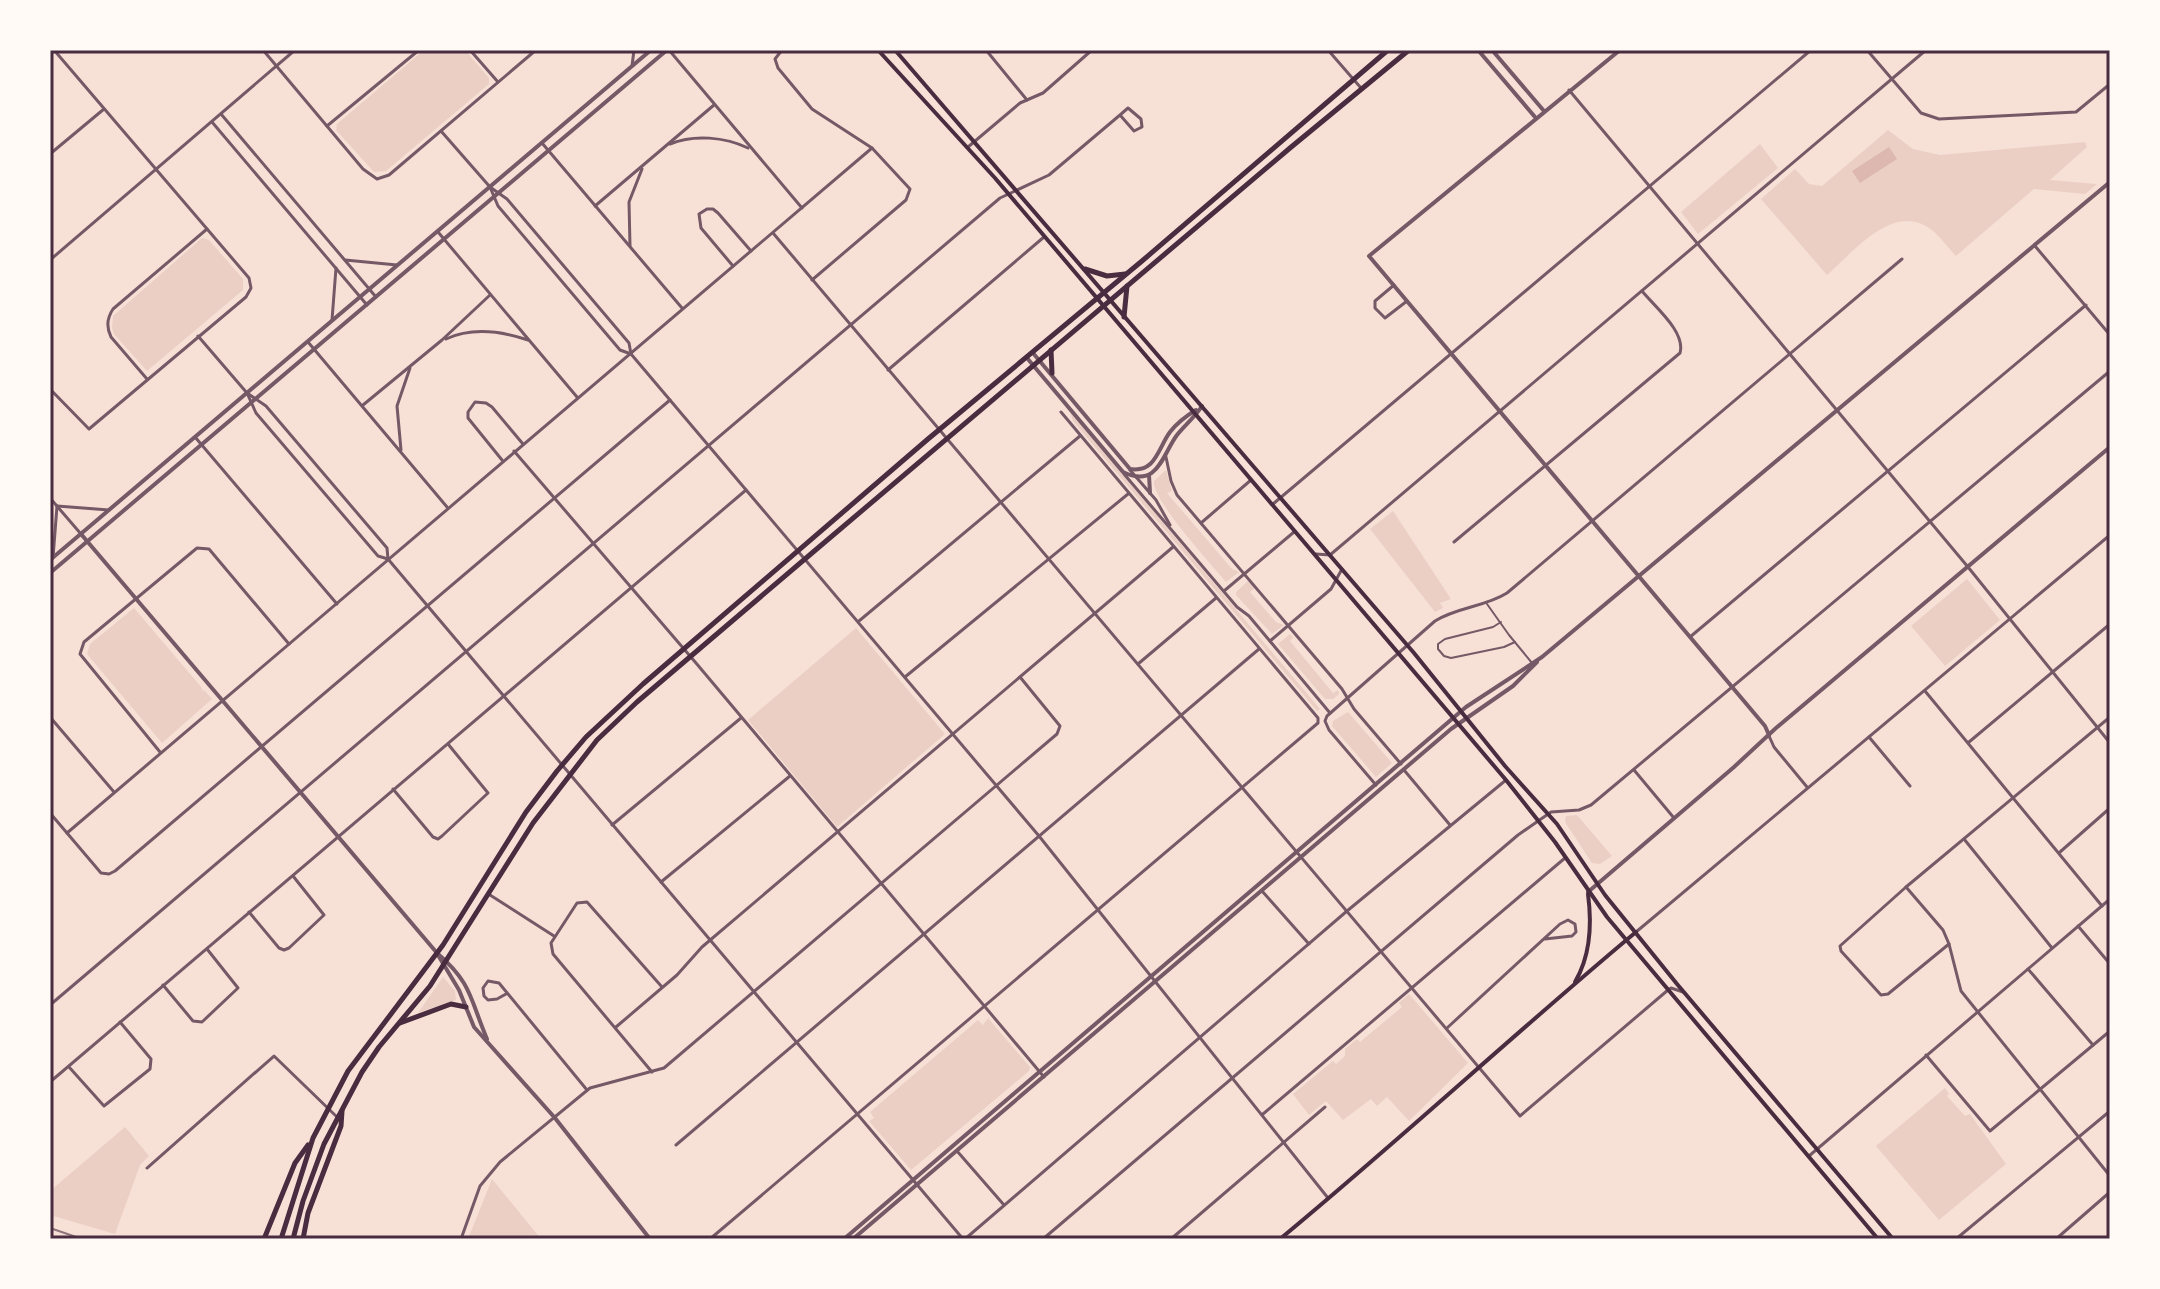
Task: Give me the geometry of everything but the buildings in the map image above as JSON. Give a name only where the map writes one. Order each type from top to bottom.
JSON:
[{"type":"main road","points":[[878,50],[1008,193],[1454,718],[1538,820],[1626,940],[1878,1239]]},
{"type":"main road","points":[[895,50],[1468,717],[1574,846],[1597,884],[1684,992],[1893,1239]]},
{"type":"main road","points":[[281,1239],[313,1138],[327,1109],[362,1050],[437,953],[520,821],[562,765],[610,714],[683,650],[1388,50]]},
{"type":"main road","points":[[293,1239],[312,1175],[342,1107],[371,1058],[445,964],[533,823],[569,774],[620,718],[1110,300],[1409,50]]},
{"type":"main road","points":[[1085,269],[1107,276],[1126,274]]},
{"type":"main road","points":[[1124,317],[1127,286]]},
{"type":"main road","points":[[1051,350],[1052,373]]},
{"type":"main road","points":[[1574,984],[1587,956],[1588,892]]},
{"type":"main road","points":[[1280,1239],[1406,1135],[1478,1067],[1636,932]]},
{"type":"main road","points":[[399,1024],[451,1004],[466,1007]]},
{"type":"main road","points":[[303,1239],[317,1185],[341,1126],[342,1107]]},
{"type":"main road","points":[[264,1239],[295,1163],[313,1138]]},
{"type":"street","points":[[50,389],[89,429],[246,297],[251,288],[249,278],[54,50]]},
{"type":"street","points":[[263,50],[363,169],[377,179],[389,175],[536,50]]},
{"type":"street","points":[[51,258],[295,50]]},
{"type":"street","points":[[327,126],[419,50]]},
{"type":"street","points":[[470,50],[498,82]]},
{"type":"street","points":[[632,66],[634,50]]},
{"type":"street","points":[[51,559],[651,50]]},
{"type":"street","points":[[50,573],[668,50],[802,208]]},
{"type":"street","points":[[782,50],[775,59],[778,68],[812,109],[872,148],[911,193],[812,280]]},
{"type":"street","points":[[968,147],[1027,100],[1043,93],[1092,50]]},
{"type":"street","points":[[1328,50],[1361,88]]},
{"type":"street","points":[[1478,50],[1535,117]]},
{"type":"street","points":[[1492,50],[1544,111]]},
{"type":"street","points":[[1620,50],[1369,256],[1765,726],[1774,747],[1807,787]]},
{"type":"street","points":[[1272,505],[1811,50]]},
{"type":"street","points":[[1867,50],[1921,113],[1939,119],[2076,112],[2110,84]]},
{"type":"street","points":[[1313,553],[1330,555],[1926,50]]},
{"type":"street","points":[[988,51],[1027,100]]},
{"type":"street","points":[[1569,90],[1968,567],[2110,743]]},
{"type":"street","points":[[595,206],[714,105]]},
{"type":"street","points":[[50,154],[104,109]]},
{"type":"street","points":[[50,1005],[1008,193],[1051,173],[1120,115],[1131,109],[1141,119],[1143,126],[1134,131],[1120,115]]},
{"type":"street","points":[[221,114],[376,297]]},
{"type":"street","points":[[212,122],[367,305]]},
{"type":"street","points":[[441,131],[490,187],[496,195],[498,206],[620,350],[631,354],[1039,836],[1329,1199]]},
{"type":"street","points":[[667,146],[678,141],[702,138],[725,140],[752,149]]},
{"type":"street","points":[[542,143],[683,309]]},
{"type":"street","points":[[67,833],[872,148]]},
{"type":"street","points":[[630,247],[629,202],[634,184],[645,166]]},
{"type":"street","points":[[844,1239],[1152,976],[1459,724],[1519,681],[1542,657],[2110,182]]},
{"type":"street","points":[[496,195],[507,199],[629,343],[631,354]]},
{"type":"street","points":[[733,266],[699,224],[699,214],[703,210],[713,209],[718,213],[751,251]]},
{"type":"street","points":[[148,379],[111,337],[109,315],[207,229]]},
{"type":"street","points":[[438,232],[578,398]]},
{"type":"street","points":[[773,233],[1520,1116],[1668,990],[1684,992]]},
{"type":"street","points":[[888,370],[1044,237]]},
{"type":"street","points":[[2035,245],[2110,335]]},
{"type":"street","points":[[1376,785],[1329,730],[1325,720],[1330,713],[1441,618],[1487,604],[1502,596],[1902,259]]},
{"type":"street","points":[[345,260],[398,265]]},
{"type":"street","points":[[332,321],[336,268]]},
{"type":"street","points":[[1394,285],[1375,301],[1375,308],[1385,318],[1407,301]]},
{"type":"street","points":[[1454,542],[1680,353],[1680,336],[1642,291]]},
{"type":"street","points":[[362,406],[442,340],[490,295]]},
{"type":"street","points":[[1690,637],[2086,305]]},
{"type":"street","points":[[442,340],[458,333],[482,331],[529,340]]},
{"type":"street","points":[[198,336],[247,393],[256,413],[378,556],[388,559],[964,1239],[1347,911],[1506,780]]},
{"type":"street","points":[[308,342],[448,508]]},
{"type":"street","points":[[1033,353],[1150,493],[1174,532]]},
{"type":"street","points":[[1027,358],[1128,481],[1330,713]]},
{"type":"street","points":[[401,452],[397,406],[412,365]]},
{"type":"street","points":[[1043,1239],[1518,835],[1548,814],[1559,810],[1579,810],[1591,805],[2110,371]]},
{"type":"street","points":[[1059,395],[1067,390]]},
{"type":"street","points":[[50,813],[101,873],[109,874],[670,400]]},
{"type":"street","points":[[253,401],[266,406],[387,548],[388,559]]},
{"type":"street","points":[[502,460],[468,418],[468,412],[475,402],[492,407],[523,444]]},
{"type":"street","points":[[1123,472],[1136,477],[1149,475],[1166,457],[1176,436],[1202,406]]},
{"type":"street","points":[[710,1239],[1318,722],[1061,412]]},
{"type":"street","points":[[1130,469],[1143,469],[1155,459],[1170,433],[1194,414]]},
{"type":"street","points":[[858,621],[1080,436]]},
{"type":"street","points":[[195,437],[337,604]]},
{"type":"street","points":[[1588,892],[2110,447]]},
{"type":"street","points":[[514,451],[1044,1077]]},
{"type":"street","points":[[1166,457],[1172,486],[1450,825]]},
{"type":"street","points":[[1149,475],[1150,493]]},
{"type":"street","points":[[1201,523],[1251,480]]},
{"type":"street","points":[[50,1082],[746,490]]},
{"type":"street","points":[[905,677],[1128,493]]},
{"type":"street","points":[[50,498],[437,953],[458,987],[474,1027],[555,1118],[650,1239]]},
{"type":"street","points":[[57,506],[109,510]]},
{"type":"street","points":[[51,559],[57,506]]},
{"type":"street","points":[[1224,591],[1294,531]]},
{"type":"street","points":[[1636,932],[2110,535]]},
{"type":"street","points":[[616,1027],[710,941],[1173,546]]},
{"type":"street","points":[[160,752],[80,654],[84,642],[135,598],[197,548],[203,547],[209,549],[289,644]]},
{"type":"street","points":[[1270,641],[1337,582],[1342,569]]},
{"type":"street","points":[[1138,664],[1216,598]]},
{"type":"street","points":[[1969,743],[2110,624]]},
{"type":"street","points":[[676,1145],[1259,649]]},
{"type":"street","points":[[853,1239],[1262,891],[1462,710],[1534,664]]},
{"type":"street","points":[[461,1239],[477,1193],[489,1173],[587,1090],[664,1068],[1059,730],[1060,726],[1020,677]]},
{"type":"street","points":[[1925,691],[2102,906]]},
{"type":"street","points":[[50,717],[114,792]]},
{"type":"street","points":[[1949,944],[1888,994],[1881,995],[1840,946],[2110,717]]},
{"type":"street","points":[[612,825],[741,718]]},
{"type":"street","points":[[1869,737],[1910,786]]},
{"type":"street","points":[[393,789],[433,837],[438,839],[442,836],[488,793],[448,744]]},
{"type":"street","points":[[1634,770],[1674,818]]},
{"type":"street","points":[[661,882],[790,776]]},
{"type":"street","points":[[2060,852],[2110,808]]},
{"type":"street","points":[[1964,839],[2052,948]]},
{"type":"street","points":[[1262,1115],[1565,858]]},
{"type":"street","points":[[249,912],[279,948],[289,948],[324,915],[293,875]]},
{"type":"street","points":[[1906,887],[1943,930],[1961,991],[2110,1176]]},
{"type":"street","points":[[1262,891],[1309,944]]},
{"type":"street","points":[[489,894],[554,936]]},
{"type":"street","points":[[1809,1156],[2110,899]]},
{"type":"street","points":[[652,1072],[553,954],[550,946],[554,936],[577,903],[587,902],[662,987]]},
{"type":"street","points":[[1447,1028],[1565,920],[1576,926],[1572,936],[1545,939]]},
{"type":"street","points":[[2078,926],[2110,964]]},
{"type":"street","points":[[163,985],[193,1021],[202,1022],[238,988],[207,948]]},
{"type":"street","points":[[445,964],[467,987],[487,1039]]},
{"type":"street","points":[[2027,969],[2093,1045]]},
{"type":"street","points":[[506,994],[491,1000],[484,996],[483,988],[488,981],[495,981],[506,994],[587,1090]]},
{"type":"street","points":[[68,1066],[101,1104],[109,1105],[152,1064],[120,1022]]},
{"type":"street","points":[[1926,1055],[1990,1131],[2110,1031]]},
{"type":"street","points":[[147,1168],[274,1056],[337,1117]]},
{"type":"street","points":[[1171,1239],[1325,1107]]},
{"type":"street","points":[[1956,1239],[2110,1111]]},
{"type":"street","points":[[957,1151],[1004,1205]]},
{"type":"street","points":[[2056,1239],[2110,1192]]},
{"type":"lane","points":[[1487,604],[1534,664]]},
{"type":"lane","points":[[1501,622],[1493,627],[1445,639],[1438,644],[1438,649],[1451,658],[1515,642]]},
{"type":"shaded area","points":[[424,50],[465,50],[489,78],[489,84],[386,171],[374,172],[336,130],[337,124]]},
{"type":"shaded area","points":[[1888,130],[1913,149],[1940,155],[2085,142],[2087,147],[2050,180],[2097,184],[2085,194],[2034,189],[1956,256],[1924,225],[1911,221],[1897,222],[1871,235],[1827,275],[1761,199],[1795,169],[1809,184],[1822,186]]},
{"type":"shaded area","points":[[1760,144],[1778,168],[1698,234],[1681,212]]},
{"type":"shaded area","points":[[1889,147],[1897,159],[1860,183],[1852,171]]},
{"type":"shaded area","points":[[202,238],[209,240],[243,279],[243,290],[147,371],[114,334],[113,316]]},
{"type":"shaded area","points":[[1070,412],[1320,709],[1317,711],[1073,421]]},
{"type":"shaded area","points":[[1166,470],[1172,491],[1167,493],[1232,569],[1239,572],[1226,582],[1162,502],[1154,481]]},
{"type":"shaded area","points":[[1393,511],[1451,599],[1440,603],[1443,608],[1435,612],[1370,529]]},
{"type":"shaded area","points":[[1967,579],[2000,620],[1945,666],[1911,626]]},
{"type":"shaded area","points":[[1248,581],[1255,588],[1250,592],[1276,622],[1284,625],[1272,634],[1236,595]]},
{"type":"shaded area","points":[[134,608],[212,699],[162,743],[87,654],[90,644]]},
{"type":"shaded area","points":[[856,628],[945,734],[837,827],[748,720]]},
{"type":"shaded area","points":[[1290,634],[1293,637],[1290,641],[1333,693],[1338,690],[1339,694],[1333,699],[1325,699],[1278,644]]},
{"type":"shaded area","points":[[1348,712],[1392,763],[1376,777],[1332,726],[1333,721]]},
{"type":"shaded area","points":[[1577,815],[1612,856],[1600,864],[1592,863],[1565,822],[1566,816]]},
{"type":"shaded area","points":[[443,977],[455,991],[456,1000],[418,1013]]},
{"type":"shaded area","points":[[1409,994],[1468,1063],[1409,1121],[1387,1097],[1377,1106],[1371,1099],[1343,1120],[1326,1101],[1309,1115],[1293,1094],[1333,1061],[1336,1064],[1345,1056],[1345,1049],[1357,1039],[1360,1042],[1402,1007],[1399,1003]]},
{"type":"shaded area","points":[[988,1018],[1030,1067],[1029,1071],[911,1170],[869,1121],[874,1118],[870,1112],[978,1020],[983,1025]]},
{"type":"shaded area","points":[[1945,1088],[1949,1094],[1947,1096],[1965,1116],[1970,1114],[2006,1164],[1939,1220],[1876,1146]]},
{"type":"shaded area","points":[[125,1127],[149,1156],[140,1165],[115,1234],[50,1215],[50,1191]]},
{"type":"shaded area","points":[[492,1179],[541,1239],[468,1239]]},
{"type":"railway","points":[[50,1228],[82,1239]]}]
